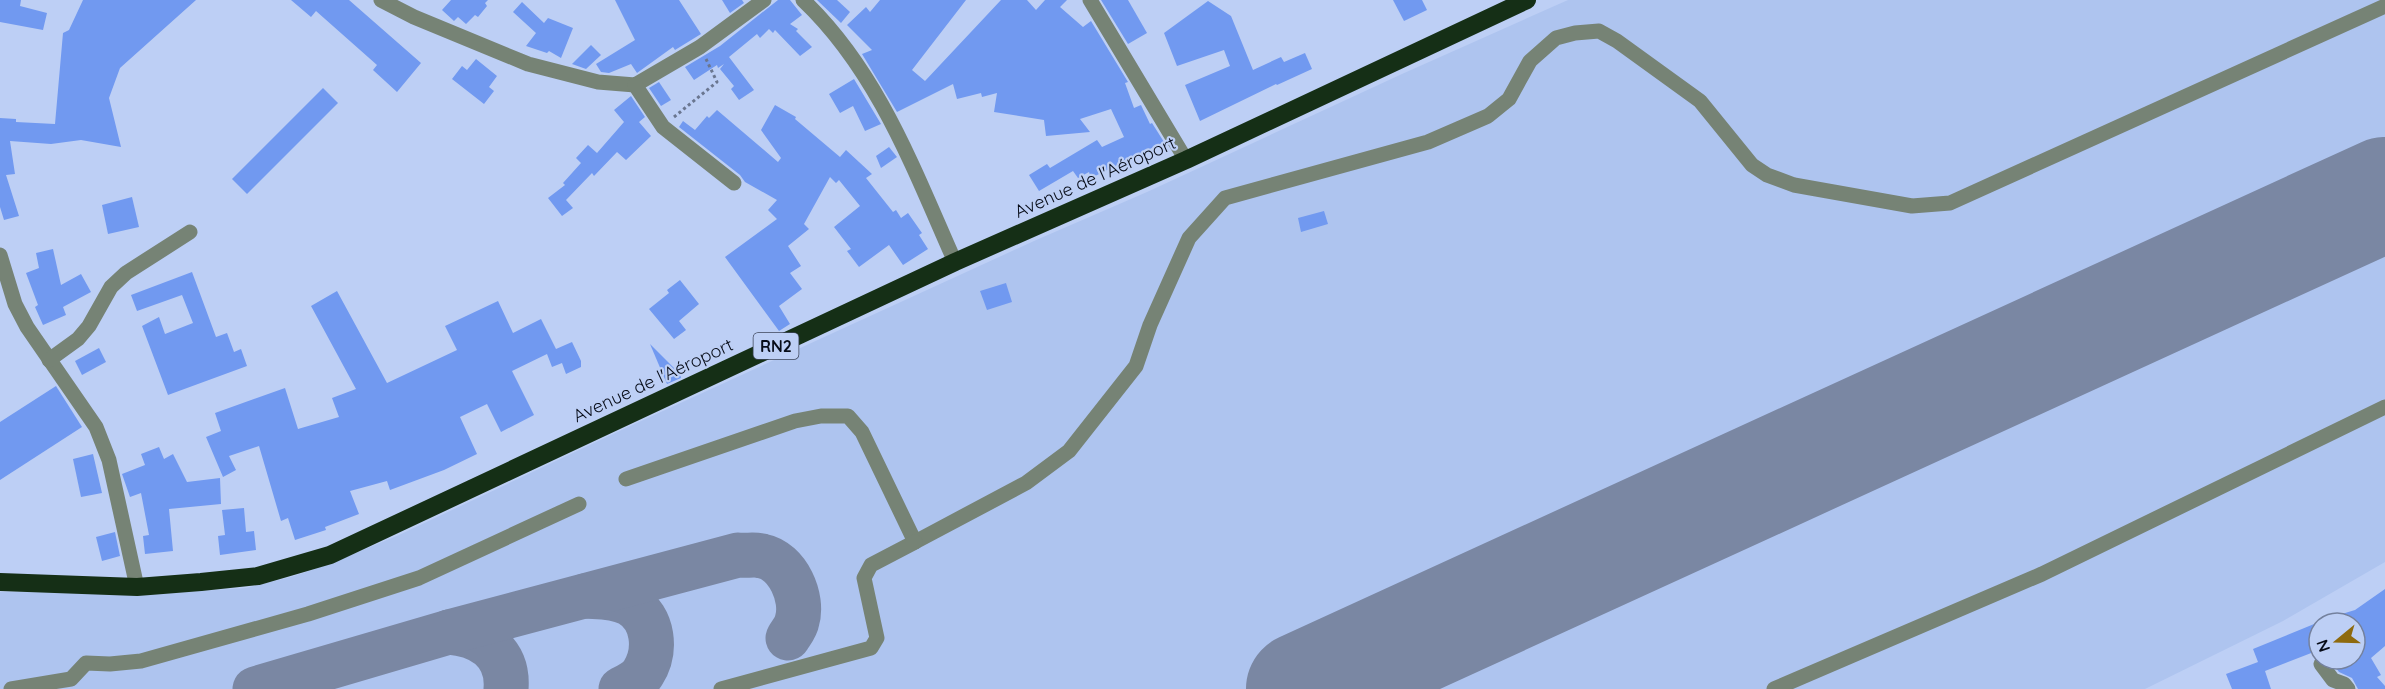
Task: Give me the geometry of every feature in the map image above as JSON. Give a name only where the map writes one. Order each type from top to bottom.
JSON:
[{"type":"highway","name":"Avenue de l'Aéroport","points":[[0,582],[137,587],[258,576],[330,555],[955,262],[1186,160],[1527,0]]},
{"type":"street","points":[[381,0],[414,17],[528,64],[598,82],[635,85],[700,47],[764,0]]},
{"type":"street","points":[[803,0],[826,23],[876,92],[955,262]]},
{"type":"street","points":[[1093,1],[1186,160]]},
{"type":"street","points":[[721,689],[871,648],[877,638],[864,578],[871,565],[1026,483],[1069,451],[1136,366],[1150,325],[1189,238],[1225,198],[1428,142],[1488,116],[1509,99],[1530,61],[1556,38],[1575,33],[1599,32],[1617,41],[1700,101],[1752,165],[1767,175],[1794,185],[1912,206],[1950,203],[2385,6]]},
{"type":"street","points":[[635,85],[663,127],[734,183]]},
{"type":"street","points":[[49,360],[78,339],[89,326],[111,287],[126,273],[190,232]]},
{"type":"street","points":[[0,255],[15,304],[27,327],[96,427],[109,460],[137,587]]},
{"type":"street","points":[[1774,689],[2042,574],[2385,407]]},
{"type":"street","points":[[626,479],[795,421],[848,416],[862,432],[915,542]]},
{"type":"street","points":[[11,689],[71,679],[86,663],[110,664],[141,661],[319,611],[419,578],[579,504]]},
{"type":"street","points":[[2326,671],[2333,680],[2344,684],[2348,689]]},
{"type":"path","points":[[663,127],[717,82],[700,47]]},
{"type":"shaded area","points":[[1568,0],[2385,0],[2385,562],[2283,621],[2145,689],[0,689],[0,592],[171,593],[246,588],[327,565],[399,535],[1034,241],[1147,192]]},
{"type":"building","points":[[0,0],[21,0],[20,6],[47,13],[43,30],[0,22]]},
{"type":"building","points":[[83,0],[196,0],[120,68],[109,98],[121,147],[81,140],[51,144],[10,141],[15,174],[6,175],[19,216],[4,220],[0,207],[0,118],[16,119],[16,122],[55,124],[63,33],[69,30]]},
{"type":"building","points":[[291,0],[349,0],[421,63],[397,92],[373,70],[377,65],[316,11],[311,17]]},
{"type":"building","points":[[451,0],[488,0],[485,3],[487,6],[478,17],[475,15],[466,24],[458,17],[454,21],[442,10]]},
{"type":"building","points":[[615,0],[679,0],[701,34],[675,50],[673,47],[637,73],[631,64],[609,73],[601,72],[596,64],[635,40]]},
{"type":"building","points":[[722,0],[742,0],[744,3],[730,13]]},
{"type":"building","points":[[778,0],[790,0],[802,15],[790,24],[798,29],[796,31],[812,47],[800,56],[775,30],[773,33],[769,29],[760,38],[757,34],[729,57],[754,90],[739,100],[731,89],[734,86],[720,69],[724,64],[718,68],[717,65],[694,80],[685,67],[720,46]]},
{"type":"building","points":[[817,0],[837,0],[850,12],[841,23]]},
{"type":"building","points":[[880,0],[966,0],[912,70],[925,81],[1001,0],[1027,0],[1036,10],[1045,0],[1067,0],[1060,7],[1083,27],[1091,21],[1128,82],[1125,83],[1134,108],[1141,105],[1150,124],[1152,123],[1164,142],[1091,178],[1089,172],[1078,178],[1073,171],[1039,191],[1029,175],[1047,164],[1050,168],[1097,140],[1102,147],[1124,137],[1111,109],[1080,119],[1090,132],[1046,136],[1044,120],[994,112],[997,93],[982,97],[981,93],[957,99],[953,84],[897,112],[862,54],[872,50],[847,25],[866,7],[870,12]]},
{"type":"building","points":[[1101,0],[1128,0],[1147,33],[1128,44]]},
{"type":"building","points":[[1393,0],[1422,0],[1427,10],[1404,21]]},
{"type":"building","points":[[1208,1],[1231,16],[1253,70],[1281,57],[1284,62],[1305,53],[1312,69],[1200,121],[1185,85],[1230,66],[1224,50],[1177,66],[1164,33]]},
{"type":"building","points":[[522,2],[544,23],[548,18],[573,28],[561,58],[549,51],[547,53],[526,46],[536,33],[513,12]]},
{"type":"building","points":[[591,45],[601,55],[586,69],[572,64]]},
{"type":"building","points":[[476,59],[497,76],[489,87],[494,91],[484,104],[452,79],[462,66],[467,70]]},
{"type":"building","points":[[854,79],[881,124],[865,131],[853,106],[840,113],[829,94]]},
{"type":"building","points":[[659,82],[671,100],[661,106],[649,88]]},
{"type":"building","points":[[323,88],[338,103],[247,194],[232,179]]},
{"type":"building","points":[[631,96],[645,117],[639,122],[651,136],[626,160],[617,152],[594,176],[592,173],[566,200],[573,208],[562,216],[548,198],[565,185],[563,183],[581,163],[576,158],[588,145],[597,153],[624,122],[614,110]]},
{"type":"building","points":[[775,105],[796,117],[795,119],[840,157],[846,150],[872,174],[866,178],[893,212],[896,210],[901,218],[908,213],[922,233],[919,235],[928,249],[903,265],[889,245],[859,267],[847,251],[851,249],[834,227],[860,206],[839,180],[836,183],[830,177],[804,224],[809,229],[788,246],[801,266],[790,273],[802,289],[779,306],[790,324],[779,331],[725,257],[777,219],[768,210],[777,200],[745,182],[740,175],[679,127],[683,121],[695,130],[707,116],[709,118],[717,110],[778,162],[781,158],[761,130]]},
{"type":"building","points":[[889,147],[897,157],[881,168],[876,156]]},
{"type":"building","points":[[132,197],[139,227],[108,234],[102,205]]},
{"type":"building","points":[[1324,211],[1328,224],[1301,232],[1298,218]]},
{"type":"building","points":[[53,249],[61,285],[81,274],[91,292],[63,307],[66,315],[43,325],[35,307],[38,305],[26,273],[39,268],[36,253]]},
{"type":"building","points":[[192,272],[216,337],[227,333],[234,352],[241,349],[247,366],[168,395],[142,326],[159,317],[165,334],[193,323],[182,295],[137,311],[131,295]]},
{"type":"building","points":[[680,280],[699,304],[679,321],[686,330],[674,339],[649,309],[669,293],[667,290]]},
{"type":"building","points":[[1006,283],[1012,302],[987,310],[980,291]]},
{"type":"building","points":[[337,291],[387,383],[457,350],[445,326],[498,301],[513,333],[541,319],[556,349],[572,342],[581,361],[581,367],[566,374],[562,363],[552,367],[547,354],[512,371],[534,415],[501,432],[487,404],[460,417],[477,454],[444,470],[390,490],[387,481],[350,491],[359,514],[325,527],[326,530],[295,540],[288,518],[281,521],[259,446],[229,456],[236,470],[223,477],[206,437],[221,431],[215,413],[285,388],[298,429],[339,417],[332,398],[356,389],[311,306]]},
{"type":"building","points":[[650,344],[680,374],[681,378],[667,384]]},
{"type":"building","points":[[99,348],[106,362],[82,375],[75,361]]},
{"type":"building","points":[[56,386],[82,427],[0,480],[0,422]]},
{"type":"building","points":[[159,447],[164,459],[173,454],[187,482],[220,478],[221,504],[169,509],[173,551],[145,554],[143,536],[149,535],[141,493],[130,497],[122,474],[145,465],[141,454]]},
{"type":"building","points":[[93,454],[102,493],[81,497],[73,459]]},
{"type":"building","points":[[244,508],[246,532],[254,531],[256,550],[220,555],[218,536],[225,535],[222,510]]},
{"type":"building","points":[[115,532],[120,556],[102,561],[96,537]]},
{"type":"building","points":[[2385,589],[2385,646],[2371,658],[2381,675],[2377,677],[2385,689],[2358,689],[2352,678],[2338,671],[2367,671],[2367,611],[2352,611]]},
{"type":"building","points":[[2307,627],[2307,655],[2265,671],[2271,689],[2232,689],[2226,674],[2258,662],[2253,649]]},
{"type":"taxiway","points":[[255,689],[449,632],[738,555],[759,555],[771,559],[779,565],[792,582],[799,612],[796,625],[788,638]]},
{"type":"taxiway","points":[[585,596],[608,597],[625,601],[638,610],[648,626],[651,645],[647,664],[639,678],[621,689]]},
{"type":"taxiway","points":[[449,632],[472,637],[491,648],[503,665],[506,689]]},
{"type":"runway","points":[[1303,689],[2385,194]]}]
